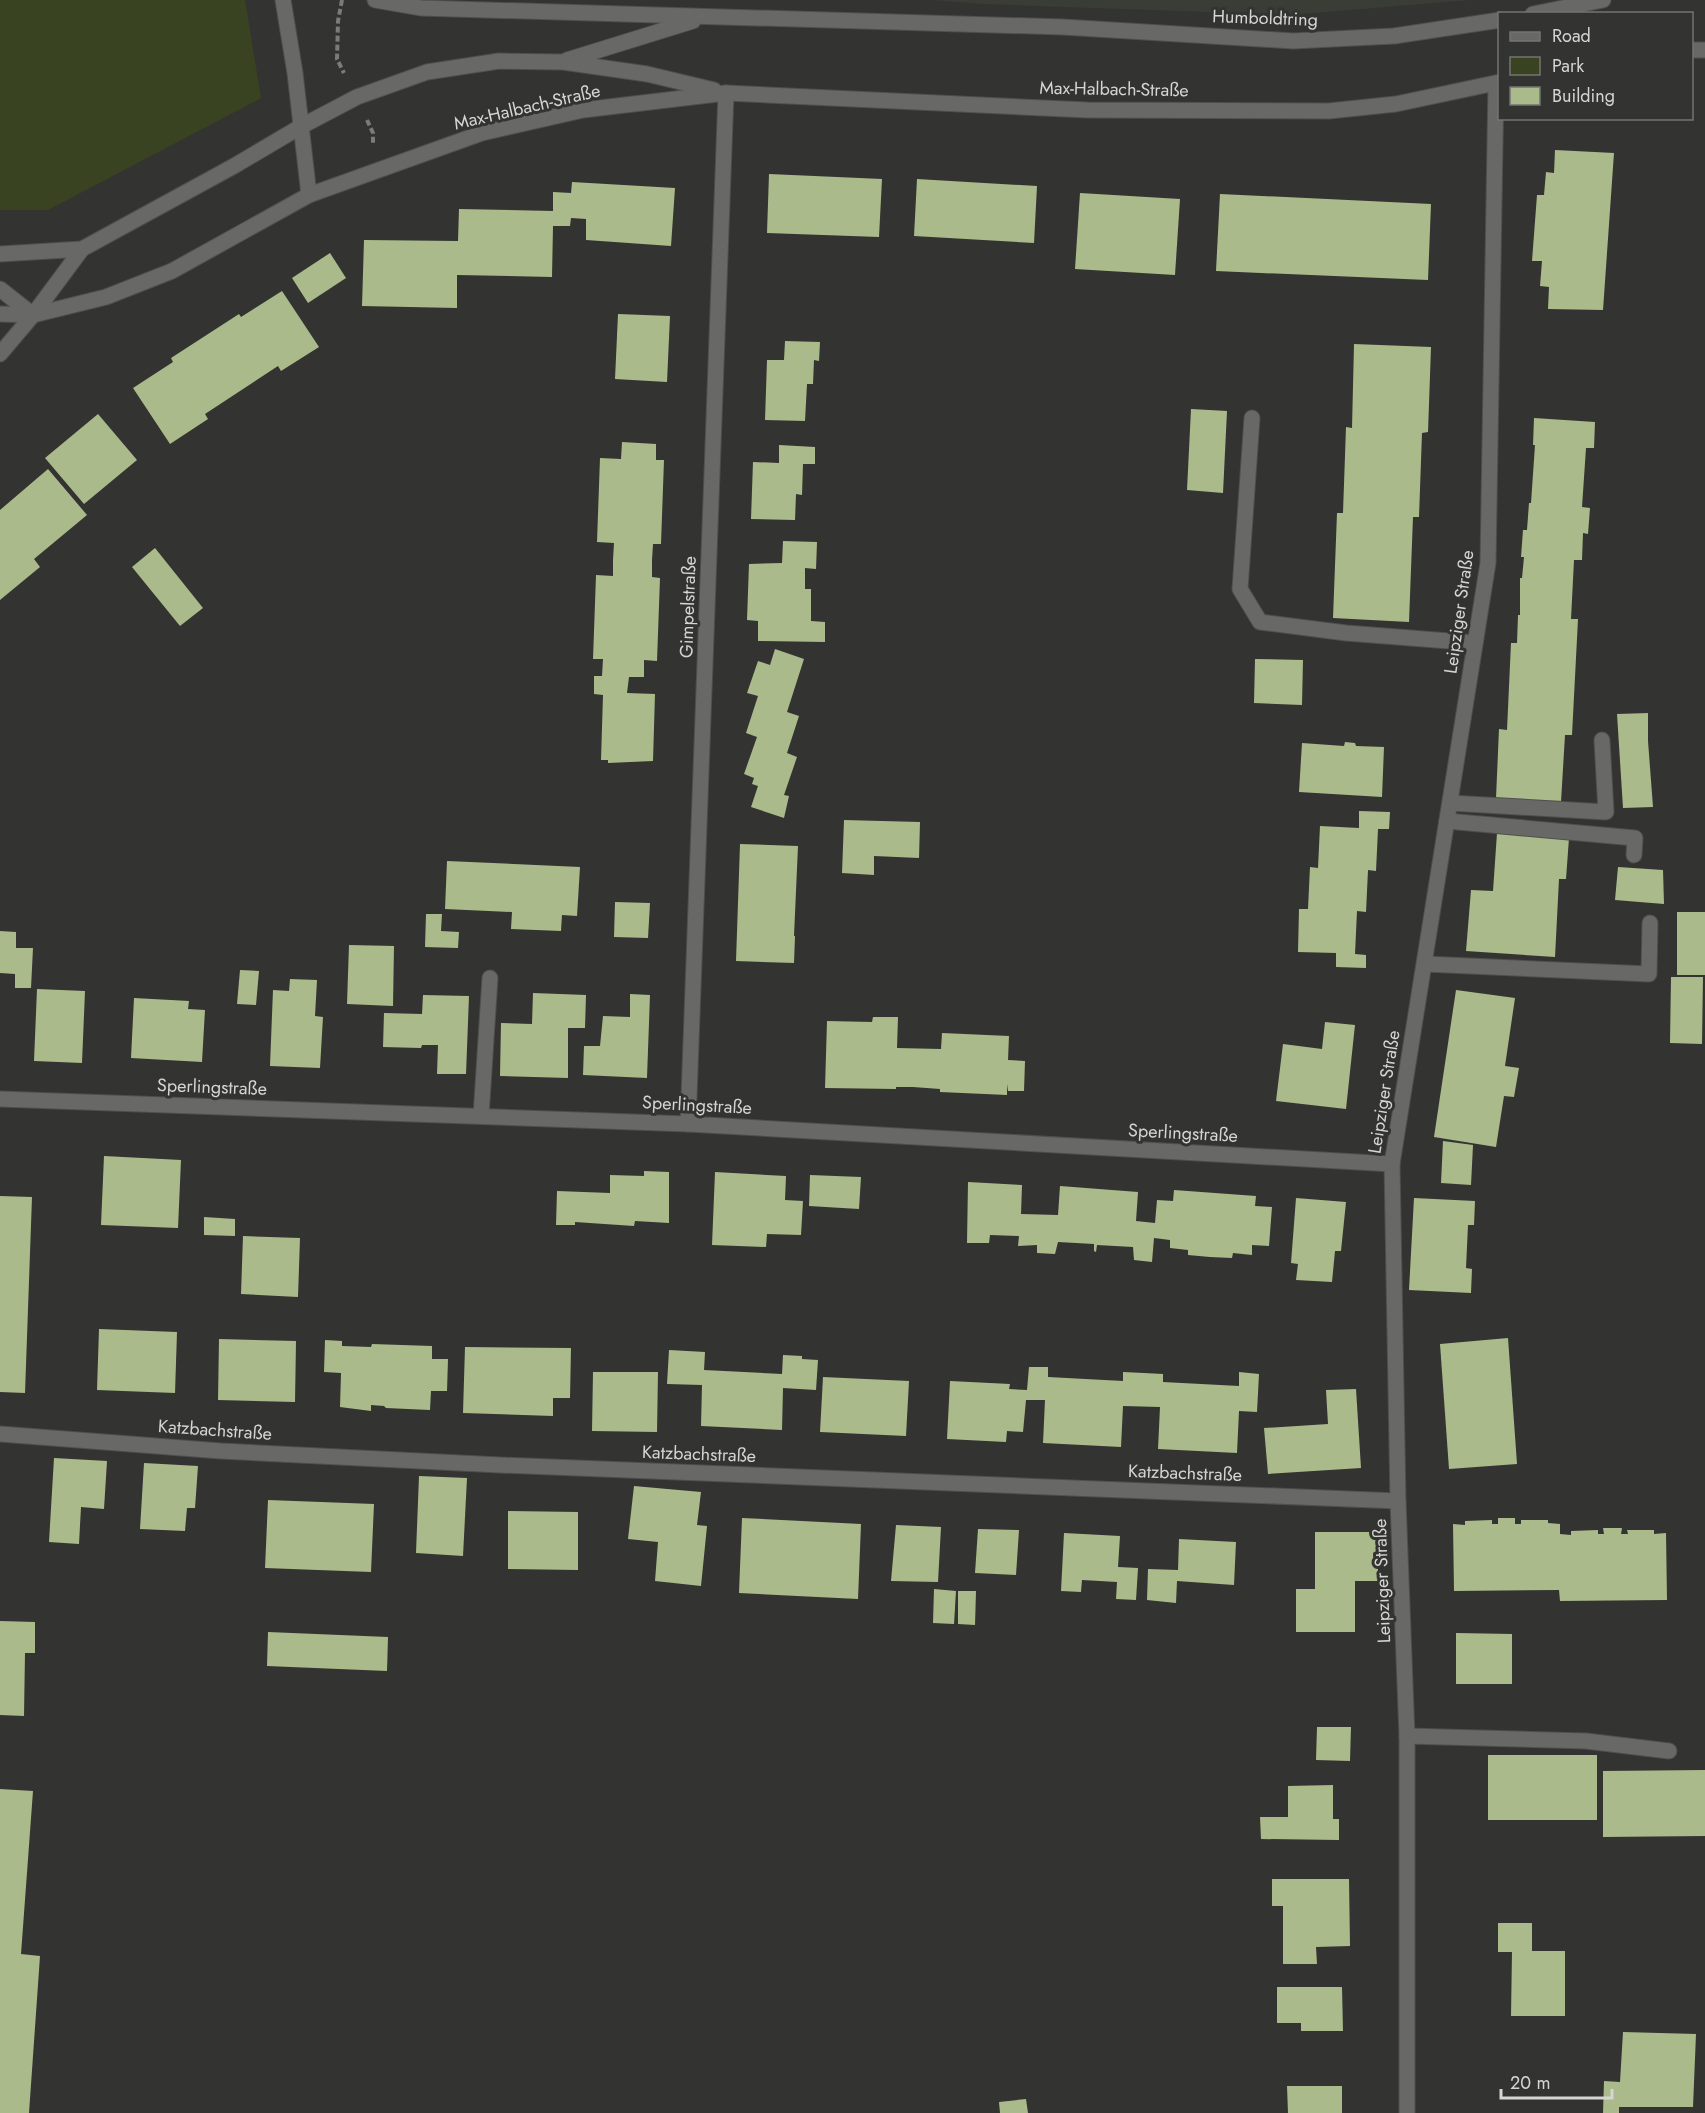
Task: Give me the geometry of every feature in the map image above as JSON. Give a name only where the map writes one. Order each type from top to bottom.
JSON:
[{"type":"street","points":[[283,0],[295,73],[309,195]]},
{"type":"street","name":"Humboldtring","points":[[375,0],[421,8],[1063,27],[1293,41],[1394,36],[1498,20]]},
{"type":"street","points":[[1543,12],[1603,0]]},
{"type":"street","name":"Humboldtring","points":[[563,62],[704,17]]},
{"type":"street","name":"Max-Halbach-Straße","points":[[0,354],[33,315],[82,249],[357,97],[427,72],[499,61],[563,62],[647,74],[726,93]]},
{"type":"street","name":"Max-Halbach-Straße","points":[[33,315],[106,297],[172,271],[309,195],[482,133],[584,110],[726,93],[1087,110],[1329,111],[1396,104],[1498,82]]},
{"type":"street","name":"Leipziger Straße","points":[[1407,2113],[1407,1736],[1398,1501],[1392,1164],[1488,563],[1498,82]]},
{"type":"street","name":"Gimpelstraße","points":[[688,1124],[726,93]]},
{"type":"street","points":[[0,254],[82,249]]},
{"type":"street","points":[[0,289],[33,315]]},
{"type":"street","points":[[0,314],[33,315]]},
{"type":"street","points":[[1252,418],[1240,589],[1260,622],[1346,633],[1475,643]]},
{"type":"street","points":[[1450,803],[1606,812],[1602,740]]},
{"type":"street","points":[[1447,821],[1635,838],[1634,855]]},
{"type":"street","points":[[1425,964],[1649,974],[1650,923]]},
{"type":"street","points":[[481,1116],[490,978]]},
{"type":"street","name":"Sperlingstraße","points":[[0,1099],[688,1124],[1392,1164]]},
{"type":"street","name":"Katzbachstraße","points":[[0,1434],[221,1451],[500,1465],[1398,1501]]},
{"type":"street","points":[[1407,1736],[1586,1741],[1669,1751]]},
{"type":"shaded area","points":[[931,0],[1471,0],[1290,15]]},
{"type":"green space","points":[[0,0],[245,0],[261,98],[48,210],[0,210]]},
{"type":"building","points":[[1555,150],[1614,153],[1603,310],[1548,309],[1549,287],[1540,286],[1542,261],[1532,261],[1537,195],[1544,195],[1546,172],[1554,173]]},
{"type":"building","points":[[769,174],[882,179],[879,237],[767,233]]},
{"type":"building","points":[[917,179],[1037,186],[1034,243],[914,236]]},
{"type":"building","points":[[572,182],[675,188],[671,246],[586,240],[586,219],[571,218],[570,226],[553,226],[552,277],[457,275],[457,308],[362,306],[364,240],[458,241],[459,209],[553,211],[553,192],[571,193]]},
{"type":"building","points":[[1080,193],[1180,199],[1175,275],[1075,269]]},
{"type":"building","points":[[1220,194],[1431,204],[1428,280],[1216,271]]},
{"type":"building","points":[[330,253],[346,278],[308,303],[292,278]]},
{"type":"building","points":[[282,291],[319,347],[281,371],[278,366],[205,414],[208,419],[170,444],[133,388],[173,362],[171,358],[239,314],[241,317]]},
{"type":"building","points":[[618,314],[670,316],[667,382],[615,379]]},
{"type":"building","points":[[785,341],[820,342],[819,361],[814,360],[813,384],[807,384],[805,421],[765,420],[767,360],[784,360]]},
{"type":"building","points":[[1354,344],[1431,347],[1428,432],[1422,433],[1419,517],[1413,517],[1409,622],[1333,618],[1337,513],[1343,513],[1346,427],[1352,428]]},
{"type":"building","points":[[1191,409],[1227,411],[1223,493],[1187,490]]},
{"type":"building","points":[[98,414],[137,460],[84,504],[45,458]]},
{"type":"building","points":[[1534,418],[1595,422],[1594,448],[1586,448],[1582,507],[1590,508],[1588,534],[1583,533],[1582,560],[1574,560],[1571,619],[1578,619],[1572,735],[1565,735],[1561,802],[1496,798],[1499,729],[1507,730],[1511,643],[1517,643],[1518,615],[1520,615],[1520,578],[1522,578],[1524,557],[1521,557],[1523,530],[1527,530],[1529,503],[1531,503],[1535,445],[1533,445]]},
{"type":"building","points":[[622,442],[656,444],[656,460],[664,460],[661,544],[653,544],[652,560],[652,577],[660,578],[657,661],[644,660],[644,677],[629,677],[627,693],[655,694],[653,761],[608,763],[608,760],[601,760],[603,695],[594,694],[594,676],[602,676],[603,659],[593,659],[596,575],[613,576],[614,543],[597,542],[600,458],[621,459]]},
{"type":"building","points":[[779,445],[815,447],[815,464],[803,464],[802,495],[796,494],[795,520],[751,519],[753,462],[779,463]]},
{"type":"building","points":[[48,469],[87,515],[34,559],[40,567],[0,600],[0,510]]},
{"type":"building","points":[[783,541],[817,542],[816,569],[805,568],[805,589],[811,589],[811,621],[825,622],[825,642],[758,641],[758,621],[747,620],[749,564],[782,563]]},
{"type":"building","points":[[155,548],[203,608],[180,626],[132,567]]},
{"type":"building","points":[[775,649],[804,659],[787,712],[799,716],[787,753],[797,757],[784,795],[789,796],[784,818],[751,807],[758,786],[752,784],[754,778],[744,774],[757,737],[746,733],[758,696],[747,693],[758,661],[770,665]]},
{"type":"building","points":[[1255,659],[1303,660],[1302,705],[1254,703]]},
{"type":"building","points":[[1648,713],[1653,807],[1623,808],[1617,714]]},
{"type":"building","points":[[1345,742],[1355,743],[1356,746],[1384,747],[1382,797],[1299,792],[1302,743],[1344,746]]},
{"type":"building","points":[[1359,811],[1390,812],[1389,829],[1378,829],[1376,871],[1368,870],[1366,912],[1357,911],[1355,954],[1366,955],[1366,968],[1336,967],[1336,953],[1298,952],[1299,909],[1308,909],[1310,867],[1318,868],[1320,826],[1359,828]]},
{"type":"building","points":[[844,820],[920,822],[919,858],[874,856],[874,875],[842,873]]},
{"type":"building","points":[[1497,833],[1569,838],[1566,879],[1559,879],[1555,957],[1466,951],[1471,890],[1493,891]]},
{"type":"building","points":[[740,844],[798,846],[794,963],[736,961]]},
{"type":"building","points":[[447,861],[580,867],[577,916],[562,915],[561,931],[511,929],[512,912],[445,909]]},
{"type":"building","points":[[1618,867],[1663,870],[1664,904],[1615,900]]},
{"type":"building","points":[[615,902],[650,903],[648,938],[614,937]]},
{"type":"building","points":[[1677,912],[1705,912],[1705,975],[1677,975]]},
{"type":"building","points":[[426,914],[442,914],[441,931],[459,932],[458,948],[425,947]]},
{"type":"building","points":[[0,931],[16,932],[16,948],[33,948],[31,988],[15,988],[15,974],[0,973]]},
{"type":"building","points":[[349,945],[394,946],[393,1006],[347,1004]]},
{"type":"building","points":[[240,970],[259,971],[256,1005],[237,1004]]},
{"type":"building","points":[[1671,977],[1703,977],[1702,1044],[1670,1043]]},
{"type":"building","points":[[290,979],[317,980],[315,1016],[323,1017],[320,1068],[270,1066],[273,990],[289,991]]},
{"type":"building","points":[[37,989],[85,991],[82,1063],[34,1061]]},
{"type":"building","points":[[1456,990],[1515,998],[1505,1066],[1519,1068],[1514,1097],[1504,1096],[1496,1147],[1434,1137]]},
{"type":"building","points":[[533,993],[586,995],[585,1028],[568,1028],[568,1078],[500,1076],[501,1023],[532,1024]]},
{"type":"building","points":[[630,994],[650,995],[647,1078],[583,1075],[584,1046],[600,1046],[603,1016],[630,1017]]},
{"type":"building","points":[[423,995],[469,996],[466,1074],[437,1074],[438,1045],[422,1045],[421,1048],[383,1047],[384,1013],[422,1014]]},
{"type":"building","points":[[134,998],[189,1001],[188,1009],[205,1010],[202,1062],[131,1058]]},
{"type":"building","points":[[873,1017],[898,1017],[897,1048],[941,1049],[942,1033],[1009,1036],[1008,1060],[1025,1061],[1024,1091],[1008,1091],[1007,1084],[1007,1095],[940,1092],[940,1089],[913,1087],[896,1087],[896,1089],[825,1088],[827,1021],[872,1022]]},
{"type":"building","points":[[1325,1022],[1355,1025],[1346,1109],[1276,1101],[1283,1044],[1322,1049]]},
{"type":"building","points":[[1443,1141],[1473,1145],[1471,1185],[1441,1183]]},
{"type":"building","points":[[104,1156],[181,1160],[178,1228],[101,1225]]},
{"type":"building","points":[[644,1171],[669,1172],[669,1223],[635,1221],[634,1226],[575,1222],[575,1225],[556,1225],[557,1191],[610,1193],[610,1175],[644,1176]]},
{"type":"building","points":[[715,1172],[786,1176],[785,1200],[803,1201],[801,1235],[767,1234],[766,1247],[712,1245]]},
{"type":"building","points":[[810,1175],[861,1177],[859,1209],[809,1206]]},
{"type":"building","points":[[968,1182],[1022,1185],[1021,1214],[1058,1215],[1060,1186],[1138,1192],[1136,1221],[1155,1223],[1157,1200],[1173,1201],[1174,1190],[1256,1196],[1255,1206],[1272,1207],[1269,1246],[1252,1245],[1252,1255],[1233,1253],[1232,1258],[1210,1257],[1188,1255],[1188,1250],[1170,1248],[1170,1240],[1154,1238],[1152,1262],[1134,1260],[1133,1247],[1097,1245],[1096,1252],[1094,1244],[1058,1242],[1055,1254],[1037,1253],[1037,1245],[1018,1246],[1019,1236],[990,1235],[989,1243],[967,1243]]},
{"type":"building","points":[[0,1196],[32,1197],[25,1393],[0,1392]]},
{"type":"building","points":[[1296,1198],[1346,1202],[1341,1251],[1335,1251],[1332,1282],[1296,1280],[1298,1264],[1291,1263]]},
{"type":"building","points":[[1414,1198],[1475,1201],[1474,1225],[1468,1225],[1466,1268],[1472,1269],[1471,1293],[1409,1290]]},
{"type":"building","points":[[204,1217],[235,1219],[235,1236],[204,1235]]},
{"type":"building","points":[[243,1236],[300,1238],[298,1297],[241,1294]]},
{"type":"building","points":[[99,1329],[177,1332],[175,1393],[97,1390]]},
{"type":"building","points":[[1508,1338],[1517,1464],[1449,1469],[1440,1344]]},
{"type":"building","points":[[219,1339],[296,1341],[295,1402],[218,1400]]},
{"type":"building","points":[[325,1340],[342,1341],[342,1346],[371,1347],[372,1344],[432,1346],[432,1359],[448,1359],[447,1391],[431,1391],[430,1410],[371,1405],[371,1411],[340,1407],[341,1373],[324,1372]]},
{"type":"building","points":[[465,1347],[571,1348],[570,1398],[553,1398],[553,1416],[463,1413]]},
{"type":"building","points":[[669,1350],[705,1352],[704,1370],[782,1374],[783,1355],[818,1360],[816,1390],[783,1388],[782,1430],[701,1426],[702,1385],[667,1384]]},
{"type":"building","points":[[1029,1367],[1048,1367],[1048,1377],[1123,1381],[1123,1372],[1163,1374],[1163,1382],[1239,1386],[1239,1372],[1259,1374],[1257,1412],[1239,1411],[1237,1453],[1158,1449],[1160,1407],[1123,1406],[1121,1447],[1043,1443],[1045,1400],[1026,1400],[1023,1432],[1007,1431],[1006,1442],[947,1439],[950,1381],[1010,1384],[1009,1389],[1027,1390]]},
{"type":"building","points":[[593,1372],[658,1372],[657,1432],[592,1431]]},
{"type":"building","points":[[823,1377],[909,1381],[906,1436],[820,1432]]},
{"type":"building","points":[[1356,1389],[1361,1468],[1268,1474],[1264,1428],[1328,1424],[1326,1390]]},
{"type":"building","points":[[54,1458],[107,1461],[104,1509],[81,1507],[79,1544],[49,1542]]},
{"type":"building","points":[[144,1463],[198,1466],[195,1508],[187,1508],[185,1531],[140,1529]]},
{"type":"building","points":[[419,1476],[467,1478],[463,1556],[416,1553]]},
{"type":"building","points":[[634,1486],[701,1492],[697,1525],[707,1526],[701,1586],[655,1581],[658,1542],[628,1539]]},
{"type":"building","points":[[268,1500],[374,1504],[371,1572],[265,1568]]},
{"type":"building","points":[[508,1511],[578,1512],[578,1570],[508,1569]]},
{"type":"building","points":[[742,1518],[861,1524],[858,1599],[739,1593]]},
{"type":"building","points":[[1498,1518],[1515,1518],[1515,1524],[1521,1524],[1521,1520],[1548,1520],[1548,1523],[1560,1524],[1560,1534],[1571,1535],[1571,1531],[1598,1530],[1598,1534],[1604,1534],[1603,1528],[1622,1528],[1621,1534],[1628,1534],[1627,1530],[1654,1530],[1654,1534],[1666,1533],[1667,1600],[1560,1601],[1559,1590],[1454,1591],[1453,1524],[1465,1525],[1465,1521],[1492,1520],[1492,1524],[1498,1524]]},
{"type":"building","points":[[896,1525],[941,1527],[938,1582],[891,1581]]},
{"type":"building","points":[[978,1529],[1019,1530],[1016,1575],[975,1573]]},
{"type":"building","points":[[1315,1532],[1378,1532],[1378,1581],[1355,1581],[1355,1632],[1296,1632],[1296,1589],[1315,1589]]},
{"type":"building","points":[[1064,1533],[1120,1536],[1118,1567],[1138,1568],[1136,1600],[1116,1599],[1117,1582],[1082,1580],[1081,1592],[1061,1591]]},
{"type":"building","points":[[1179,1539],[1236,1542],[1234,1585],[1177,1581],[1176,1603],[1147,1600],[1148,1569],[1178,1570]]},
{"type":"building","points":[[934,1589],[956,1591],[954,1624],[933,1623]]},
{"type":"building","points":[[958,1591],[976,1591],[975,1625],[958,1624]]},
{"type":"building","points":[[0,1621],[35,1622],[35,1653],[25,1653],[24,1716],[0,1715]]},
{"type":"building","points":[[268,1632],[388,1637],[387,1671],[267,1666]]},
{"type":"building","points":[[1456,1633],[1512,1634],[1512,1684],[1456,1684]]},
{"type":"building","points":[[1317,1727],[1351,1727],[1350,1761],[1316,1760]]},
{"type":"building","points":[[1488,1755],[1597,1755],[1597,1820],[1488,1820]]},
{"type":"building","points":[[1705,1770],[1705,1836],[1603,1837],[1603,1771]]},
{"type":"building","points":[[1333,1785],[1333,1819],[1339,1819],[1339,1840],[1261,1839],[1260,1817],[1288,1817],[1288,1786]]},
{"type":"building","points":[[0,1789],[33,1791],[21,1954],[40,1956],[29,2113],[0,2113]]},
{"type":"building","points":[[1272,1879],[1349,1879],[1350,1946],[1316,1947],[1317,1964],[1283,1964],[1283,1906],[1272,1906]]},
{"type":"building","points":[[1498,1923],[1532,1923],[1532,1951],[1565,1951],[1565,2016],[1511,2016],[1512,1952],[1498,1952]]},
{"type":"building","points":[[1277,1987],[1342,1987],[1343,2031],[1301,2031],[1301,2023],[1277,2023]]},
{"type":"building","points":[[1623,2032],[1696,2034],[1693,2107],[1619,2107],[1619,2113],[1603,2113],[1604,2081],[1620,2082]]},
{"type":"building","points":[[1287,2086],[1342,2086],[1342,2113],[1288,2113]]},
{"type":"building","points":[[1026,2099],[1028,2113],[1000,2113],[999,2102]]}]
